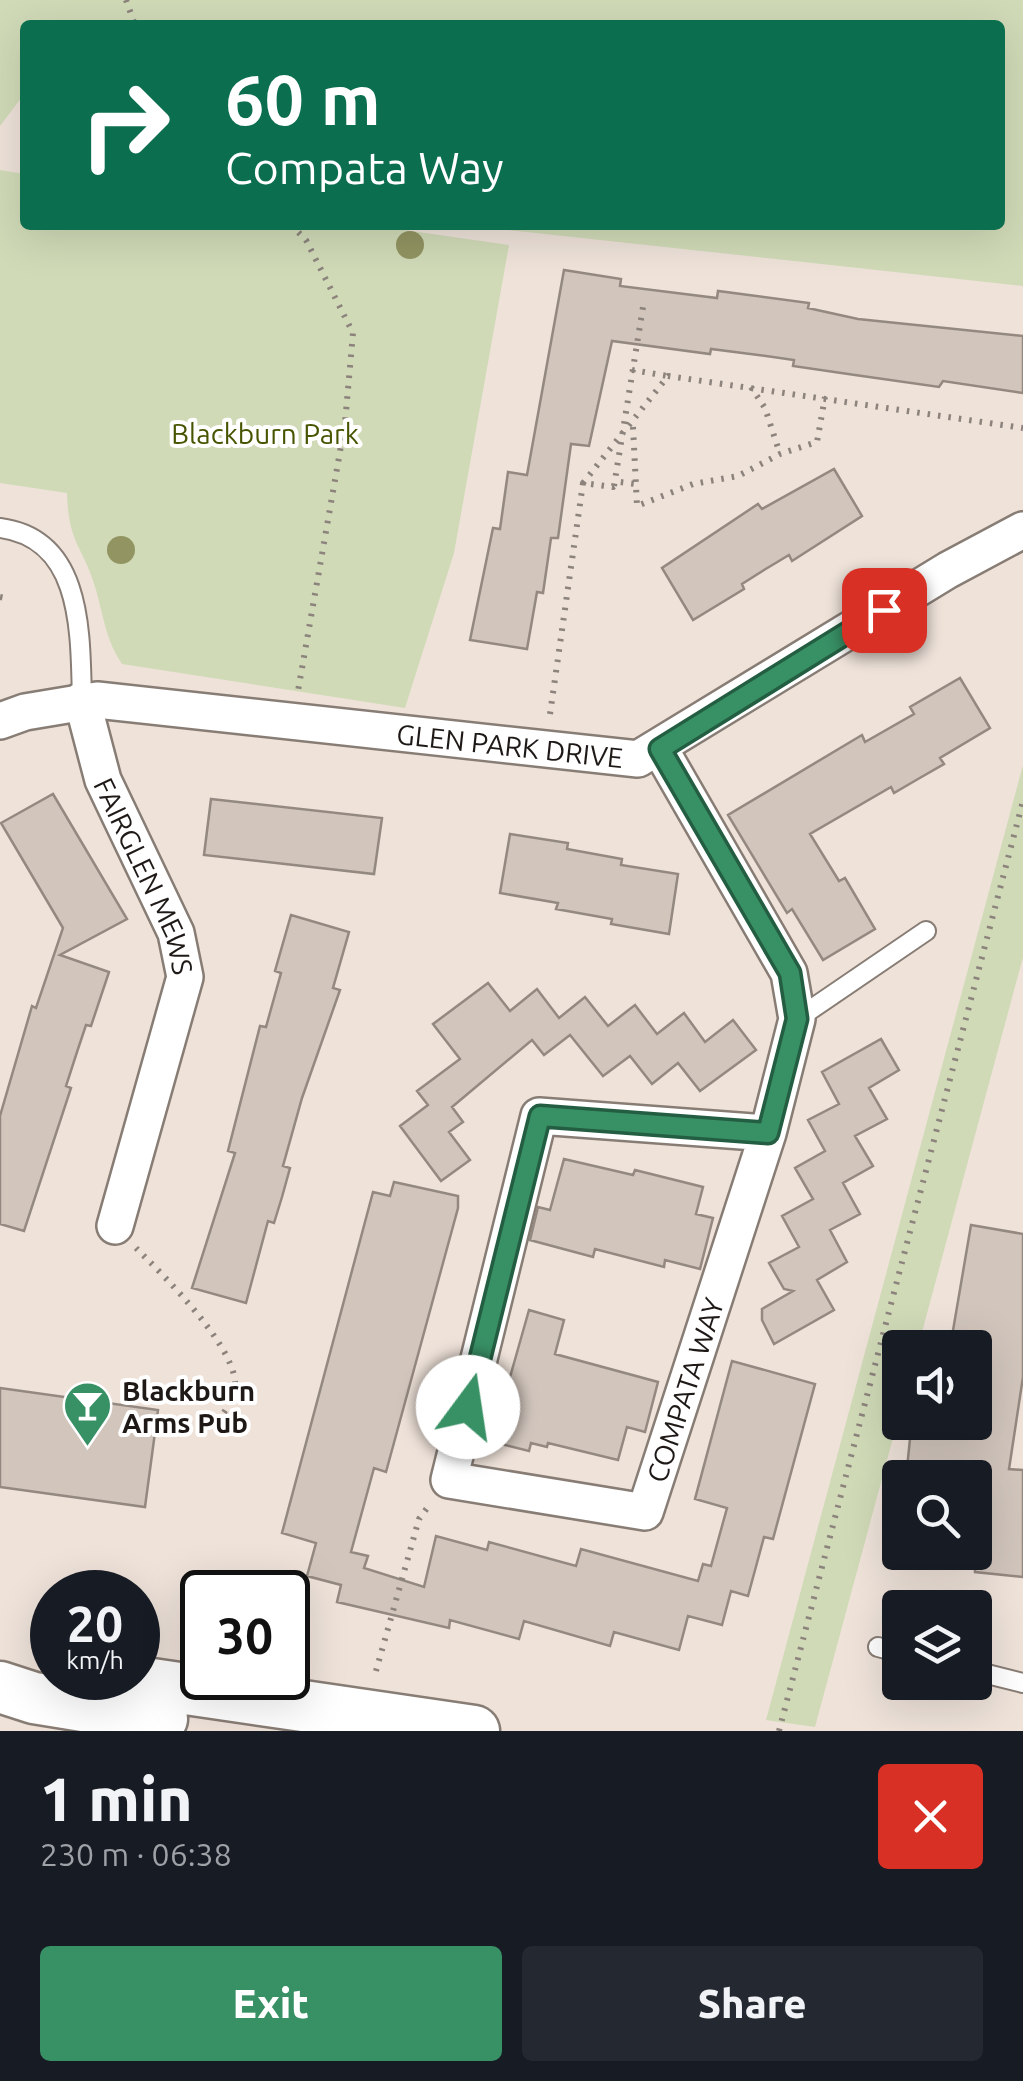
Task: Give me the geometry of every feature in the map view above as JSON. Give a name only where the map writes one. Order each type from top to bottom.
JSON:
[{"type":"street","name":"GLEN PARK DRIVE","points":[[0,720],[82,700],[638,759],[948,570],[1023,530]]},
{"type":"street","name":"FAIRGLEN MEWS","points":[[82,700],[102,780],[176,933],[185,976],[114,1226]]},
{"type":"street","name":"COMPATA WAY","points":[[449,1480],[645,1512],[768,1133],[797,1019],[790,973],[660,749]]},
{"type":"street","points":[[449,1480],[540,1116],[768,1133]]},
{"type":"street","points":[[0,1671],[30,1670]]},
{"type":"street","points":[[160,1685],[450,1729]]},
{"type":"street","points":[[0,1687],[34,1698],[246,1731]]},
{"type":"lane","points":[[0,528],[47,546],[72,584],[80,637],[82,700]]},
{"type":"lane","points":[[797,1019],[926,930]]},
{"type":"lane","points":[[878,1647],[882,1648]]},
{"type":"lane","points":[[992,1675],[1023,1683]]},
{"type":"path","points":[[293,722],[345,423],[353,334],[306,240],[296,230]]},
{"type":"path","points":[[614,487],[643,306]]},
{"type":"path","points":[[632,370],[1023,428]]},
{"type":"path","points":[[544,750],[583,482],[633,426],[668,376]]},
{"type":"path","points":[[751,387],[764,408],[780,454]]},
{"type":"path","points":[[633,426],[637,506],[693,484],[738,476],[780,454],[817,442],[825,398]]},
{"type":"path","points":[[583,482],[614,487],[620,482],[636,484]]},
{"type":"path","points":[[779,1731],[1023,801]]},
{"type":"path","points":[[114,1226],[172,1284],[229,1360],[236,1383],[216,1424]]},
{"type":"path","points":[[376,1671],[419,1519],[449,1480]]},
{"type":"green space","points":[[0,0],[1023,0],[1023,286],[509,230],[1005,230],[1005,20],[20,20],[20,100],[0,126]]},
{"type":"green space","name":"Blackburn Park","points":[[0,170],[20,173],[20,230],[405,230],[509,245],[454,553],[405,708],[122,664],[73,535],[67,493],[0,483]]},
{"type":"green space","points":[[1023,765],[1023,957],[923,1330],[882,1330],[882,1440],[892,1440],[887,1460],[882,1460],[882,1479],[815,1727],[766,1720]]},
{"type":"building","points":[[564,270],[621,279],[620,286],[717,298],[718,291],[809,303],[808,308],[858,319],[1023,336],[1023,393],[943,381],[939,387],[793,366],[794,360],[766,356],[711,349],[710,354],[612,341],[589,446],[571,444],[558,538],[551,538],[543,593],[537,592],[527,649],[470,640],[493,528],[500,529],[508,472],[527,475]]},
{"type":"building","points":[[834,469],[862,516],[792,561],[789,555],[764,570],[742,584],[744,589],[693,620],[662,568],[758,504],[762,509]]},
{"type":"building","points":[[960,678],[990,728],[940,758],[944,764],[894,793],[891,787],[810,834],[839,881],[845,878],[875,929],[823,960],[792,909],[787,913],[728,815],[862,735],[865,742],[914,714],[910,707]]},
{"type":"building","points":[[53,794],[127,919],[60,955],[109,972],[91,1026],[86,1025],[77,1052],[66,1086],[71,1088],[24,1231],[0,1224],[0,1116],[32,1006],[36,1008],[63,928],[1,823]]},
{"type":"building","points":[[211,799],[382,818],[374,874],[204,855]]},
{"type":"building","points":[[510,834],[568,843],[567,849],[622,859],[621,865],[678,874],[669,934],[556,909],[558,903],[500,893]]},
{"type":"building","points":[[291,915],[349,932],[333,988],[340,990],[302,1098],[283,1166],[290,1168],[274,1223],[268,1221],[246,1303],[192,1288],[235,1153],[228,1151],[260,1026],[266,1027],[281,973],[275,971]]},
{"type":"building","points":[[488,983],[510,1011],[537,989],[559,1018],[585,997],[608,1026],[635,1005],[657,1034],[684,1013],[705,1042],[733,1020],[756,1050],[700,1091],[678,1063],[652,1084],[630,1056],[603,1076],[570,1035],[544,1055],[532,1040],[452,1107],[463,1122],[449,1132],[470,1160],[441,1181],[400,1126],[428,1105],[417,1091],[460,1059],[433,1024]]},
{"type":"building","points":[[881,1039],[899,1070],[869,1088],[887,1119],[855,1136],[873,1166],[843,1183],[860,1214],[830,1230],[847,1262],[817,1280],[834,1310],[774,1344],[762,1320],[762,1309],[793,1291],[784,1289],[769,1263],[799,1247],[782,1216],[813,1199],[795,1168],[825,1151],[808,1120],[839,1104],[822,1072]]},
{"type":"building","points":[[564,1159],[633,1175],[635,1170],[703,1187],[696,1214],[713,1218],[700,1269],[665,1260],[664,1267],[595,1249],[593,1257],[530,1240],[538,1207],[550,1210]]},
{"type":"building","points":[[394,1182],[458,1196],[458,1208],[386,1472],[374,1468],[351,1552],[368,1556],[364,1568],[424,1587],[436,1536],[487,1550],[489,1542],[576,1566],[581,1549],[698,1581],[703,1564],[711,1566],[727,1508],[695,1499],[732,1361],[815,1384],[773,1539],[764,1537],[748,1596],[731,1591],[722,1625],[688,1616],[679,1650],[614,1632],[610,1646],[524,1621],[519,1639],[450,1620],[449,1628],[337,1602],[341,1585],[310,1577],[316,1543],[282,1533],[373,1192],[390,1196]]},
{"type":"building","points":[[971,1225],[1023,1234],[1023,1377],[1009,1469],[1023,1470],[1023,1577],[975,1572],[992,1570],[992,1460],[908,1460],[910,1440],[992,1440],[992,1330],[953,1330]]},
{"type":"building","points":[[529,1310],[564,1320],[555,1354],[658,1382],[645,1432],[627,1427],[618,1460],[548,1443],[547,1447],[531,1443],[529,1451],[481,1439],[489,1406],[501,1409]]},
{"type":"building","name":"Blackburn Arms Pub","points":[[0,1388],[158,1410],[145,1507],[0,1487]]},
{"type":"place","name":"Blackburn Arms Pub","points":[[87,1448]]},
{"type":"route","points":[[468,1407],[540,1116],[768,1133],[797,1019],[790,973],[660,749],[884,610]]}]
